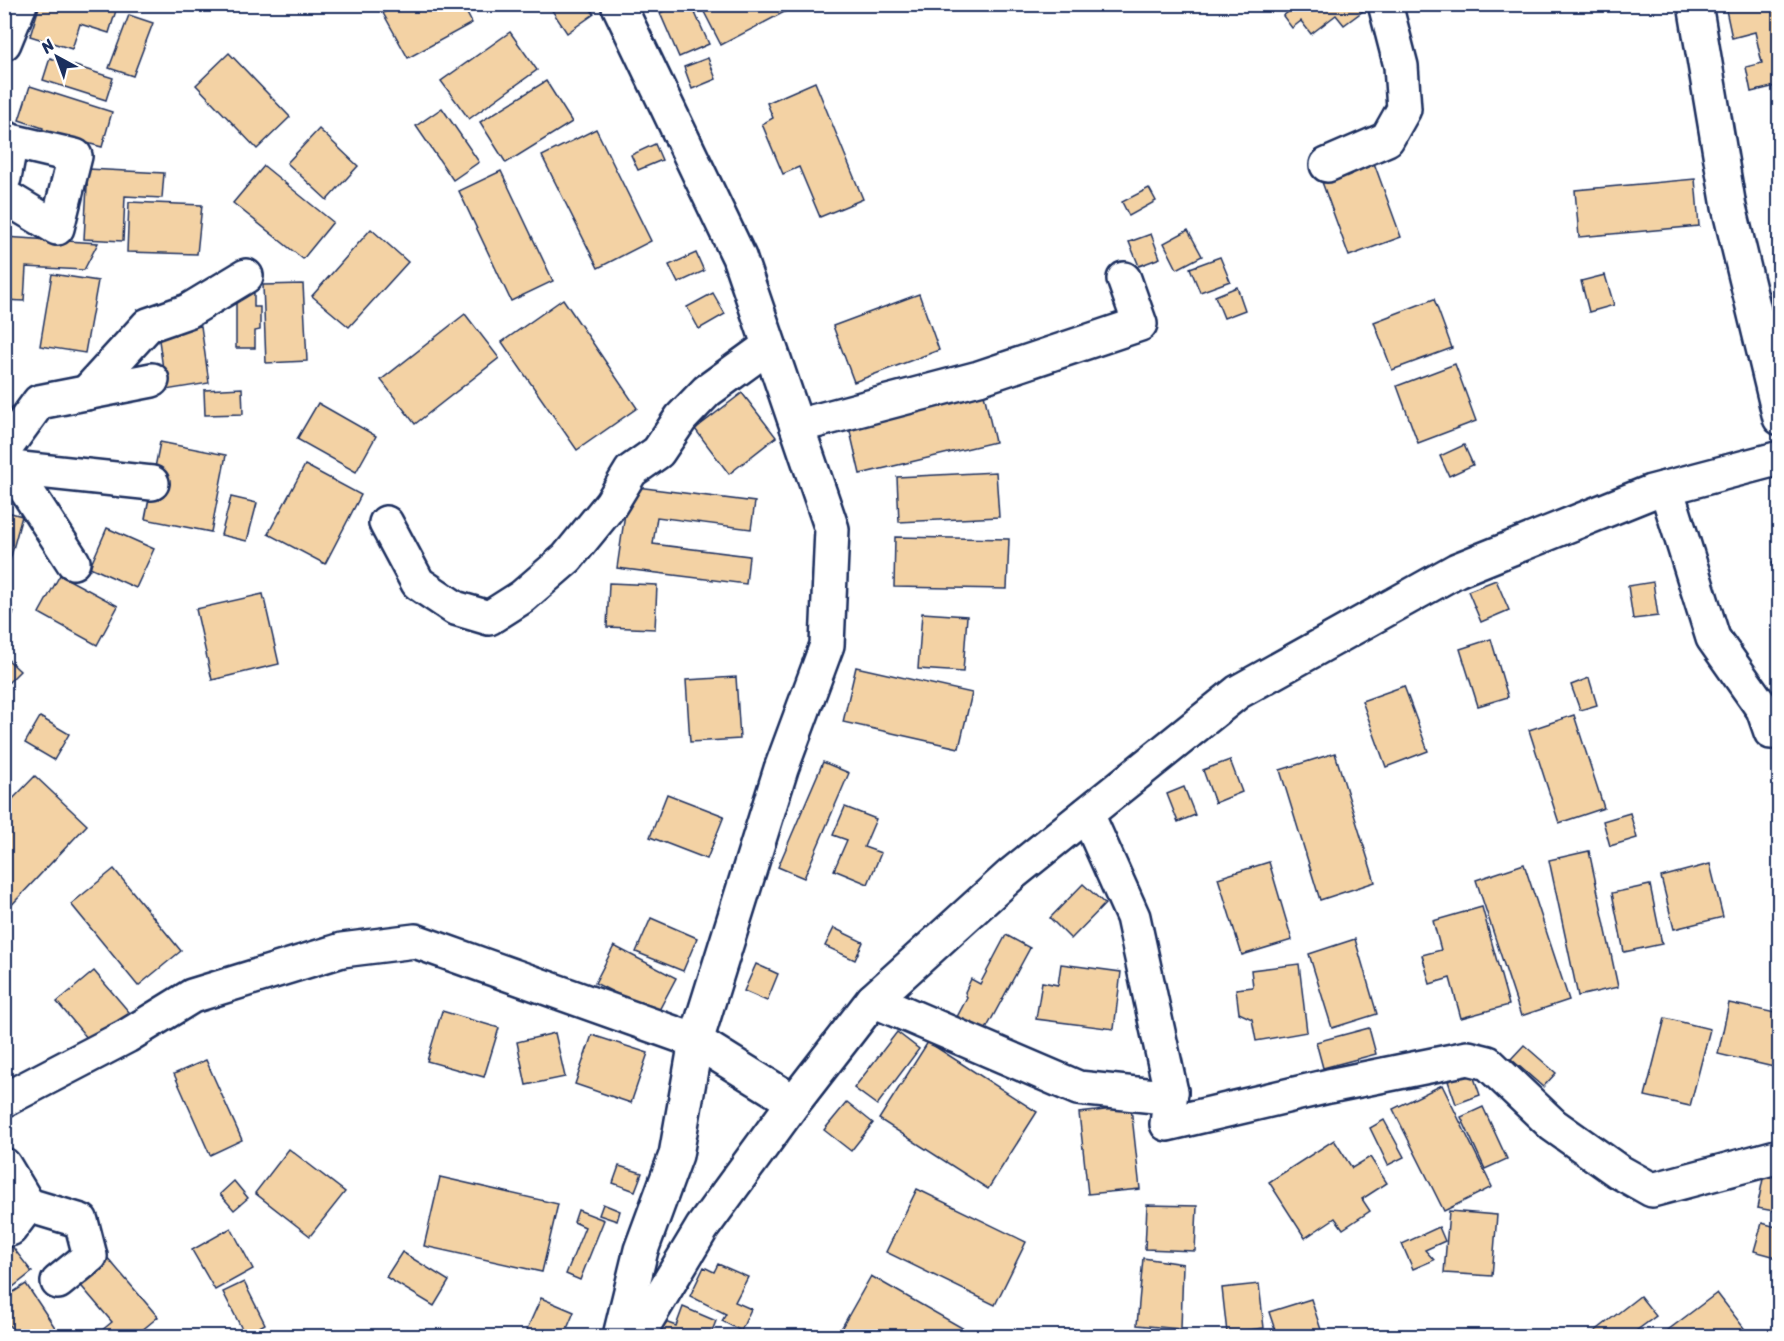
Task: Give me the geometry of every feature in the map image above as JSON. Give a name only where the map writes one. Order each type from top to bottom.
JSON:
[{"type":"street","points":[[4,43],[20,4]]},
{"type":"street","points":[[618,4],[739,257],[832,529],[827,645],[781,769],[696,1041],[676,1155],[641,1250],[620,1336]]},
{"type":"street","points":[[1327,165],[1387,139],[1404,109],[1401,66],[1385,4]]},
{"type":"street","points":[[1695,4],[1729,207],[1779,418]]},
{"type":"street","points":[[4,178],[8,139],[75,156],[57,228],[4,196]]},
{"type":"street","points":[[86,393],[148,325],[188,311],[246,276]]},
{"type":"street","points":[[797,426],[979,378],[1140,324],[1124,279]]},
{"type":"street","points":[[386,523],[418,583],[455,608],[489,618],[522,597],[567,558],[611,504],[631,471],[658,452],[681,418],[707,391],[770,346]]},
{"type":"street","points":[[7,462],[39,402],[152,380]]},
{"type":"street","points":[[637,1336],[702,1228],[794,1102],[873,1000],[1012,874],[1238,692],[1457,570],[1666,488],[1779,458]]},
{"type":"street","points":[[7,462],[152,483]]},
{"type":"street","points":[[7,462],[73,562]]},
{"type":"street","points":[[1666,488],[1713,638],[1763,709],[1771,732],[1779,732]]},
{"type":"street","points":[[1087,814],[1133,917],[1171,1092],[1167,1124],[1329,1086],[1468,1058],[1488,1063],[1553,1125],[1618,1172],[1652,1190],[1778,1152]]},
{"type":"street","points":[[4,1100],[127,1036],[192,996],[342,950],[415,941],[696,1041],[794,1102]]},
{"type":"street","points":[[873,1000],[1078,1088],[1155,1096],[1171,1092]]},
{"type":"street","points":[[4,1165],[19,1217],[81,1221],[90,1256],[58,1282]]},
{"type":"building","points":[[40,4],[118,4],[109,33],[80,24],[72,49],[30,36]]},
{"type":"building","points":[[398,4],[462,4],[472,23],[408,58],[383,13]]},
{"type":"building","points":[[557,4],[587,4],[594,14],[567,33],[551,9]]},
{"type":"building","points":[[678,4],[691,4],[709,44],[679,57],[660,13]]},
{"type":"building","points":[[700,4],[795,4],[796,6],[721,45]]},
{"type":"building","points":[[1289,4],[1364,4],[1367,8],[1344,25],[1336,15],[1311,34],[1301,21],[1292,28],[1283,16],[1292,9]]},
{"type":"building","points":[[1749,4],[1780,4],[1780,85],[1751,92],[1746,67],[1762,63],[1755,32],[1732,38],[1726,10]]},
{"type":"building","points":[[129,15],[153,23],[133,76],[109,68]]},
{"type":"building","points":[[510,32],[537,70],[469,119],[441,81]]},
{"type":"building","points":[[229,53],[290,117],[257,149],[196,85]]},
{"type":"building","points":[[50,58],[113,78],[106,100],[43,80]]},
{"type":"building","points":[[708,58],[716,79],[692,89],[684,67]]},
{"type":"building","points":[[546,81],[572,122],[506,163],[480,122]]},
{"type":"building","points":[[815,82],[863,199],[820,217],[799,167],[783,174],[762,124],[773,118],[767,103]]},
{"type":"building","points":[[30,86],[112,112],[102,147],[83,142],[82,148],[41,135],[43,128],[19,120]]},
{"type":"building","points":[[442,108],[479,162],[453,180],[416,126]]},
{"type":"building","points":[[319,129],[358,166],[327,200],[287,163]]},
{"type":"building","points":[[596,129],[651,241],[598,268],[542,156]]},
{"type":"building","points":[[655,144],[662,160],[638,170],[631,155]]},
{"type":"building","points":[[1374,163],[1401,237],[1349,256],[1322,182]]},
{"type":"building","points":[[264,166],[333,222],[303,259],[233,203]]},
{"type":"building","points":[[88,169],[164,173],[162,198],[125,196],[123,241],[84,239]]},
{"type":"building","points":[[501,171],[553,281],[511,301],[459,191]]},
{"type":"building","points":[[1695,179],[1699,226],[1579,237],[1575,190]]},
{"type":"building","points":[[1149,188],[1156,201],[1129,216],[1122,202]]},
{"type":"building","points":[[129,202],[202,205],[197,254],[127,252]]},
{"type":"building","points":[[371,229],[408,262],[349,327],[312,296]]},
{"type":"building","points":[[1188,230],[1202,256],[1177,269],[1164,243]]},
{"type":"building","points":[[1151,234],[1160,258],[1139,266],[1129,242]]},
{"type":"building","points":[[4,237],[98,243],[84,270],[26,267],[24,301],[4,300]]},
{"type":"building","points":[[696,253],[704,271],[678,283],[669,265]]},
{"type":"building","points":[[1220,257],[1230,281],[1200,292],[1190,268]]},
{"type":"building","points":[[52,274],[98,281],[85,353],[40,346]]},
{"type":"building","points":[[1605,275],[1614,305],[1589,312],[1581,281]]},
{"type":"building","points":[[303,284],[307,361],[266,363],[263,285]]},
{"type":"building","points":[[1237,287],[1245,310],[1224,318],[1215,296]]},
{"type":"building","points":[[1780,288],[1780,309],[1775,311],[1770,292]]},
{"type":"building","points":[[236,293],[254,293],[254,307],[260,307],[260,330],[255,331],[255,348],[236,348]]},
{"type":"building","points":[[713,293],[725,314],[699,329],[687,307]]},
{"type":"building","points":[[919,294],[939,350],[854,382],[833,326]]},
{"type":"building","points":[[563,299],[637,408],[577,450],[502,342]]},
{"type":"building","points":[[1434,299],[1452,348],[1392,370],[1374,322]]},
{"type":"building","points":[[465,314],[499,358],[415,424],[381,380]]},
{"type":"building","points":[[201,326],[209,383],[166,390],[158,333]]},
{"type":"building","points":[[1455,364],[1476,421],[1418,443],[1397,386]]},
{"type":"building","points":[[242,388],[243,414],[205,415],[204,390]]},
{"type":"building","points":[[742,393],[776,437],[729,474],[695,429]]},
{"type":"building","points":[[984,394],[995,442],[860,474],[849,427]]},
{"type":"building","points":[[318,403],[376,436],[356,472],[297,439]]},
{"type":"building","points":[[160,442],[226,455],[211,532],[145,519]]},
{"type":"building","points":[[1464,445],[1473,465],[1449,476],[1440,456]]},
{"type":"building","points":[[305,465],[361,495],[325,564],[268,534]]},
{"type":"building","points":[[996,472],[999,517],[899,522],[897,477]]},
{"type":"building","points":[[629,486],[755,502],[751,529],[657,517],[653,544],[749,556],[746,584],[617,568]]},
{"type":"building","points":[[231,497],[257,503],[247,541],[221,535]]},
{"type":"building","points":[[4,511],[22,516],[10,560],[4,558]]},
{"type":"building","points":[[107,528],[154,549],[136,588],[90,567]]},
{"type":"building","points":[[895,537],[1009,539],[1007,589],[894,587]]},
{"type":"building","points":[[1780,560],[1780,597],[1772,562]]},
{"type":"building","points":[[60,575],[118,606],[97,645],[39,613]]},
{"type":"building","points":[[1496,580],[1509,610],[1481,622],[1468,591]]},
{"type":"building","points":[[1653,582],[1658,616],[1633,619],[1628,586]]},
{"type":"building","points":[[609,583],[657,585],[655,629],[607,627]]},
{"type":"building","points":[[263,594],[279,664],[212,680],[196,609]]},
{"type":"building","points":[[4,607],[14,612],[4,630]]},
{"type":"building","points":[[922,613],[967,616],[963,672],[918,669]]},
{"type":"building","points":[[1491,639],[1508,697],[1478,706],[1460,649]]},
{"type":"building","points":[[4,656],[20,671],[4,687]]},
{"type":"building","points":[[856,667],[972,693],[959,748],[843,722]]},
{"type":"building","points":[[736,677],[740,739],[690,742],[686,680]]},
{"type":"building","points":[[1589,678],[1597,705],[1580,710],[1571,685]]},
{"type":"building","points":[[1404,686],[1428,751],[1386,767],[1362,701]]},
{"type":"building","points":[[1574,715],[1604,808],[1559,823],[1529,730]]},
{"type":"building","points":[[40,717],[69,734],[54,760],[25,743]]},
{"type":"building","points":[[1335,753],[1375,882],[1320,900],[1280,770]]},
{"type":"building","points":[[1230,760],[1242,792],[1215,803],[1203,770]]},
{"type":"building","points":[[823,762],[849,773],[804,878],[778,867]]},
{"type":"building","points":[[35,776],[87,825],[4,913],[4,808]]},
{"type":"building","points":[[1184,787],[1195,815],[1178,822],[1167,794]]},
{"type":"building","points":[[667,794],[724,816],[707,859],[650,837]]},
{"type":"building","points":[[845,807],[876,819],[864,847],[881,853],[868,884],[834,870],[847,840],[833,835]]},
{"type":"building","points":[[1630,813],[1637,838],[1610,846],[1603,821]]},
{"type":"building","points":[[1589,851],[1618,987],[1578,996],[1549,860]]},
{"type":"building","points":[[1269,862],[1292,940],[1242,955],[1218,878]]},
{"type":"building","points":[[1524,864],[1569,1000],[1521,1016],[1476,880]]},
{"type":"building","points":[[1710,864],[1723,917],[1674,929],[1661,877]]},
{"type":"building","points":[[114,869],[181,951],[138,986],[71,904]]},
{"type":"building","points":[[1083,884],[1105,904],[1071,939],[1050,918]]},
{"type":"building","points":[[1650,885],[1662,944],[1624,952],[1612,893]]},
{"type":"building","points":[[1482,907],[1509,1005],[1461,1018],[1450,978],[1430,984],[1422,955],[1441,950],[1433,921]]},
{"type":"building","points":[[651,918],[697,938],[683,971],[636,952]]},
{"type":"building","points":[[834,928],[863,942],[855,960],[825,946]]},
{"type":"building","points":[[1006,935],[1030,948],[985,1031],[957,1017],[967,998],[965,992],[971,979],[980,984]]},
{"type":"building","points":[[1355,939],[1377,1014],[1332,1028],[1309,954]]},
{"type":"building","points":[[614,946],[676,978],[657,1014],[595,983]]},
{"type":"building","points":[[756,964],[778,974],[767,1001],[744,991]]},
{"type":"building","points":[[1061,964],[1121,972],[1114,1029],[1036,1019],[1042,982],[1058,985]]},
{"type":"building","points":[[1299,964],[1307,1032],[1256,1041],[1252,1019],[1239,1013],[1236,989],[1253,987],[1251,970]]},
{"type":"building","points":[[94,971],[141,1026],[93,1045],[57,1002]]},
{"type":"building","points":[[1729,1003],[1780,1014],[1778,1068],[1718,1054]]},
{"type":"building","points":[[442,1011],[499,1028],[484,1077],[427,1061]]},
{"type":"building","points":[[1665,1018],[1710,1029],[1690,1106],[1645,1096]]},
{"type":"building","points":[[1369,1028],[1376,1054],[1323,1068],[1316,1042]]},
{"type":"building","points":[[897,1032],[919,1049],[877,1105],[854,1088]]},
{"type":"building","points":[[555,1033],[565,1077],[526,1085],[517,1042]]},
{"type":"building","points":[[592,1035],[648,1053],[631,1103],[575,1084]]},
{"type":"building","points":[[928,1042],[1037,1112],[988,1189],[879,1119]]},
{"type":"building","points":[[1524,1045],[1556,1073],[1543,1087],[1511,1059]]},
{"type":"building","points":[[206,1060],[242,1140],[210,1155],[174,1074]]},
{"type":"building","points":[[1472,1072],[1480,1095],[1456,1104],[1448,1081]]},
{"type":"building","points":[[1442,1085],[1492,1187],[1444,1211],[1393,1109]]},
{"type":"building","points":[[847,1102],[873,1123],[851,1151],[824,1130]]},
{"type":"building","points":[[1131,1107],[1140,1189],[1088,1194],[1079,1113]]},
{"type":"building","points":[[1483,1107],[1507,1159],[1485,1169],[1461,1117]]},
{"type":"building","points":[[1384,1120],[1404,1157],[1388,1165],[1370,1128]]},
{"type":"building","points":[[1334,1140],[1352,1168],[1370,1157],[1387,1183],[1362,1199],[1370,1211],[1343,1229],[1335,1218],[1305,1238],[1269,1182]]},
{"type":"building","points":[[289,1149],[345,1192],[310,1236],[255,1193]]},
{"type":"building","points":[[619,1166],[642,1173],[635,1191],[613,1183]]},
{"type":"building","points":[[1764,1174],[1780,1178],[1780,1212],[1757,1208]]},
{"type":"building","points":[[440,1177],[558,1204],[542,1272],[424,1246]]},
{"type":"building","points":[[234,1181],[248,1198],[234,1210],[220,1194]]},
{"type":"building","points":[[917,1189],[1026,1242],[995,1305],[886,1252]]},
{"type":"building","points":[[603,1204],[620,1211],[617,1221],[599,1215]]},
{"type":"building","points":[[1147,1205],[1197,1206],[1195,1251],[1145,1249]]},
{"type":"building","points":[[578,1210],[604,1220],[580,1280],[566,1274],[585,1227],[574,1222]]},
{"type":"building","points":[[1449,1211],[1497,1215],[1492,1276],[1444,1273]]},
{"type":"building","points":[[1762,1223],[1780,1228],[1780,1258],[1754,1251]]},
{"type":"building","points":[[1439,1227],[1445,1241],[1425,1250],[1434,1260],[1413,1269],[1402,1244]]},
{"type":"building","points":[[231,1228],[253,1269],[215,1290],[192,1250]]},
{"type":"building","points":[[4,1236],[32,1272],[4,1294]]},
{"type":"building","points":[[402,1252],[449,1281],[434,1306],[386,1277]]},
{"type":"building","points":[[106,1256],[158,1317],[135,1336],[95,1336],[112,1322],[77,1281]]},
{"type":"building","points":[[1143,1258],[1183,1264],[1181,1329],[1137,1325]]},
{"type":"building","points":[[718,1264],[748,1277],[735,1302],[751,1309],[741,1331],[722,1321],[726,1314],[690,1296],[704,1267],[714,1272]]},
{"type":"building","points":[[871,1276],[971,1333],[969,1336],[837,1336]]},
{"type":"building","points":[[244,1282],[265,1324],[245,1335],[223,1292]]},
{"type":"building","points":[[26,1284],[60,1335],[17,1336],[4,1318],[4,1298]]},
{"type":"building","points":[[1259,1284],[1264,1328],[1227,1333],[1222,1288]]},
{"type":"building","points":[[1717,1293],[1747,1332],[1741,1336],[1660,1336]]},
{"type":"building","points":[[1640,1296],[1656,1316],[1629,1336],[1589,1336]]},
{"type":"building","points":[[541,1298],[574,1312],[564,1336],[524,1336]]},
{"type":"building","points":[[1311,1299],[1323,1336],[1277,1336],[1269,1312]]},
{"type":"building","points":[[683,1307],[716,1321],[710,1336],[659,1336],[665,1322],[676,1326]]}]
